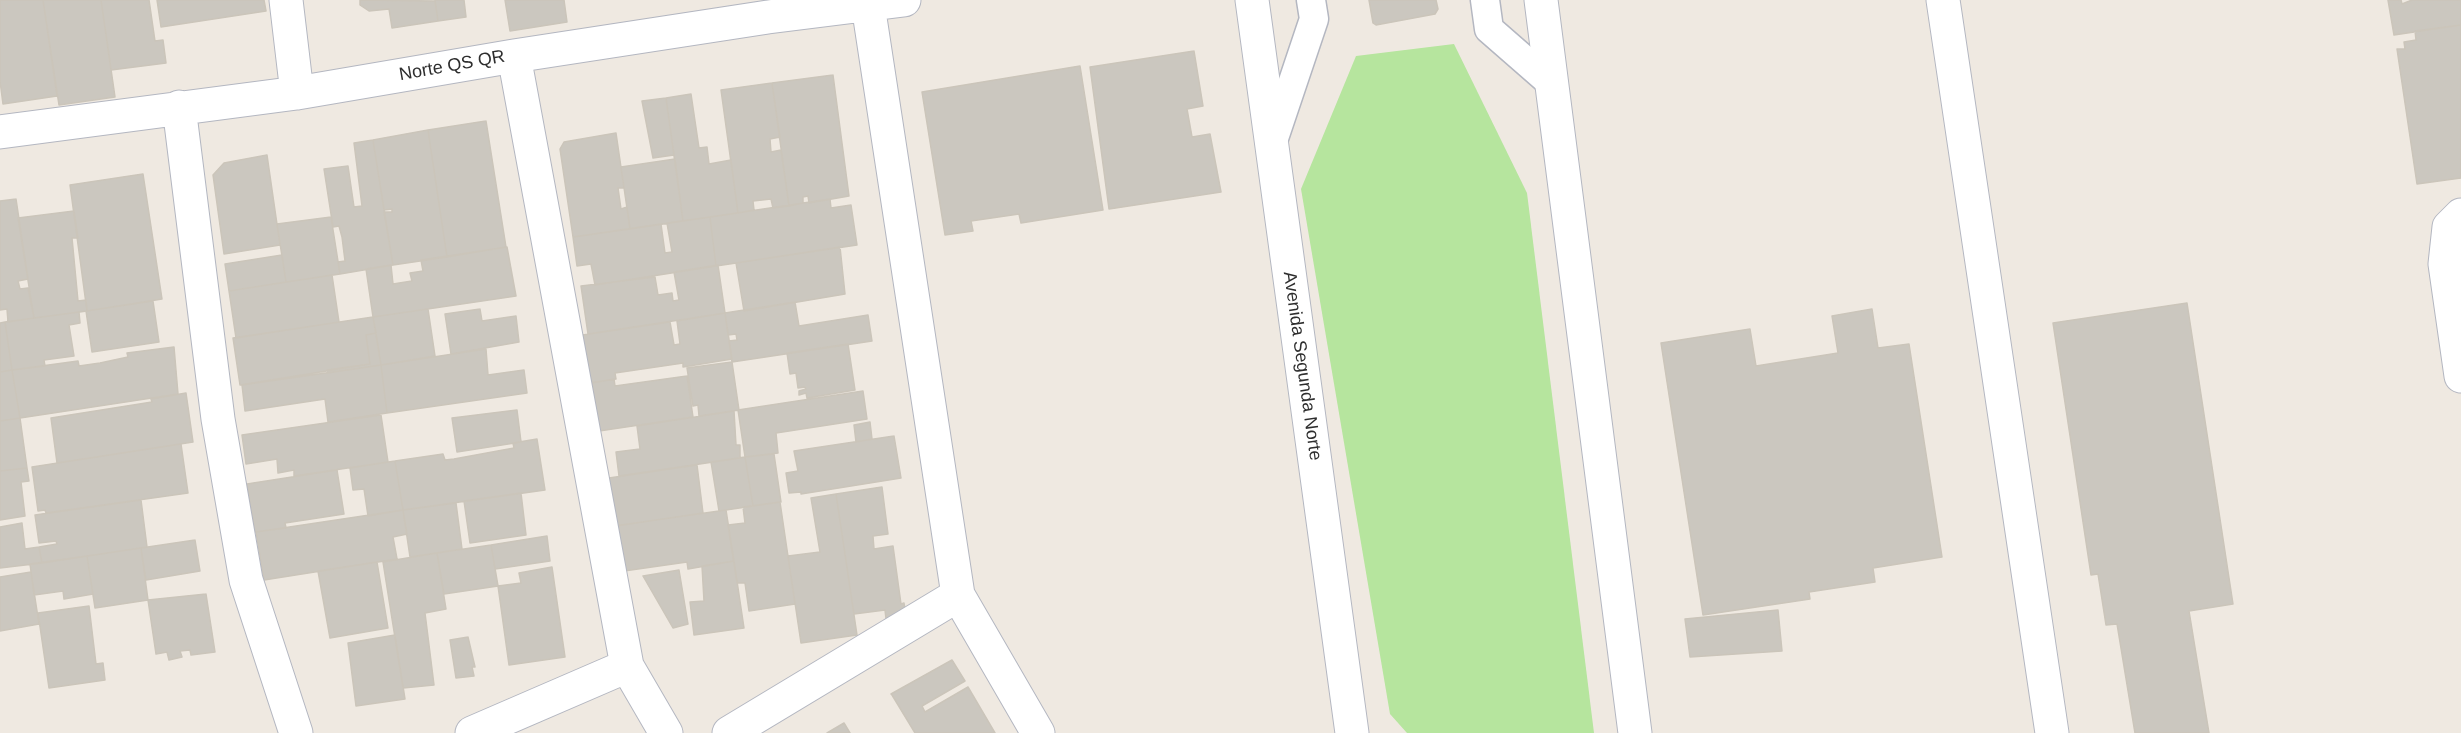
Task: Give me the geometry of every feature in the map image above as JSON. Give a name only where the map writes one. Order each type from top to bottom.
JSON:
[{"type":"street","points":[[286,0],[297,93]]},
{"type":"street","name":"Norte QS QR","points":[[0,132],[297,93],[514,56],[766,8],[868,5],[904,0]]},
{"type":"street","name":"Avenida Segunda Norte","points":[[1252,0],[1352,733]]},
{"type":"street","points":[[1541,0],[1635,733]]},
{"type":"street","points":[[1943,0],[2052,733]]},
{"type":"street","points":[[868,5],[958,595],[1038,733]]},
{"type":"street","points":[[514,56],[627,666],[666,733]]},
{"type":"street","points":[[179,107],[218,419],[246,580],[285,729]]},
{"type":"street","points":[[2461,214],[2449,227],[2445,264],[2461,376]]},
{"type":"street","points":[[729,733],[958,595]]},
{"type":"street","points":[[472,733],[627,666]]},
{"type":"lane","points":[[1272,144],[1314,19],[1311,0]]},
{"type":"lane","points":[[1485,0],[1489,29],[1552,84]]},
{"type":"green space","points":[[1454,44],[1527,193],[1594,733],[1407,733],[1390,714],[1301,189],[1356,56]]},
{"type":"building","points":[[0,0],[43,0],[57,96],[3,104],[0,81]]},
{"type":"building","points":[[43,0],[101,0],[115,97],[59,105]]},
{"type":"building","points":[[101,0],[149,0],[155,41],[163,40],[166,63],[111,70]]},
{"type":"building","points":[[157,0],[264,0],[266,11],[161,27]]},
{"type":"building","points":[[360,0],[435,1],[438,21],[392,28],[389,9],[369,11],[360,5]]},
{"type":"building","points":[[435,0],[464,0],[466,17],[438,21]]},
{"type":"building","points":[[505,0],[564,0],[567,22],[510,31]]},
{"type":"building","points":[[1369,0],[1436,0],[1438,9],[1435,14],[1376,25],[1373,23]]},
{"type":"building","points":[[2388,0],[2401,0],[2402,4],[2412,0],[2461,0],[2461,25],[2394,35]]},
{"type":"building","points":[[2461,25],[2461,178],[2417,184],[2397,49],[2405,49],[2404,42],[2416,40],[2415,31]]},
{"type":"building","points":[[1194,51],[1203,106],[1187,109],[1192,137],[1210,134],[1221,192],[1109,209],[1090,67]]},
{"type":"building","points":[[1080,66],[1103,210],[1021,223],[1019,214],[971,221],[973,231],[945,235],[922,92]]},
{"type":"building","points":[[833,75],[849,196],[809,203],[808,196],[803,197],[803,203],[789,206],[772,83]]},
{"type":"building","points":[[772,83],[780,137],[770,139],[771,152],[781,150],[789,206],[773,208],[771,199],[753,201],[754,210],[738,213],[721,90]]},
{"type":"building","points":[[691,94],[699,148],[707,147],[709,164],[731,160],[738,213],[683,221],[666,98]]},
{"type":"building","points":[[666,98],[674,155],[653,158],[642,101]]},
{"type":"building","points":[[486,121],[506,247],[447,257],[428,130]]},
{"type":"building","points":[[428,130],[447,257],[393,265],[384,212],[392,212],[392,209],[384,210],[373,140]]},
{"type":"building","points":[[616,133],[624,188],[618,188],[621,209],[627,207],[630,229],[573,237],[560,149],[564,142]]},
{"type":"building","points":[[373,140],[393,265],[340,274],[338,262],[345,261],[342,237],[339,226],[333,227],[324,169],[348,166],[354,207],[362,206],[354,143]]},
{"type":"building","points":[[267,155],[280,245],[224,254],[213,175],[224,163]]},
{"type":"building","points":[[675,159],[683,221],[630,229],[621,167]]},
{"type":"building","points":[[143,174],[162,299],[87,311],[70,185]]},
{"type":"building","points":[[16,199],[28,279],[18,281],[20,289],[28,288],[34,318],[8,322],[7,309],[0,310],[0,201]]},
{"type":"building","points":[[830,199],[831,208],[851,205],[857,245],[716,266],[710,217]]},
{"type":"building","points":[[74,211],[78,238],[72,238],[78,301],[86,300],[87,311],[34,318],[18,218]]},
{"type":"building","points":[[331,217],[340,274],[286,282],[277,224]]},
{"type":"building","points":[[710,217],[716,266],[595,285],[591,264],[577,266],[573,237],[661,224],[665,253],[672,252],[667,223]]},
{"type":"building","points":[[507,247],[516,296],[373,317],[366,269],[391,265],[393,284],[412,281],[410,273],[423,271],[421,260]]},
{"type":"building","points":[[840,247],[845,294],[744,311],[736,263]]},
{"type":"building","points":[[282,255],[286,282],[229,291],[225,264]]},
{"type":"building","points":[[718,265],[725,313],[588,334],[581,286],[655,277],[658,295],[672,293],[673,301],[679,300],[674,272]]},
{"type":"building","points":[[332,275],[339,322],[236,338],[229,291]]},
{"type":"building","points":[[153,301],[159,342],[92,352],[86,311]]},
{"type":"building","points":[[795,302],[799,326],[868,315],[872,341],[732,362],[729,341],[737,340],[736,334],[728,335],[725,313]]},
{"type":"building","points":[[2187,303],[2233,604],[2189,611],[2209,733],[2135,733],[2117,624],[2106,625],[2098,574],[2091,575],[2053,323]]},
{"type":"building","points":[[428,309],[435,356],[381,365],[373,317]]},
{"type":"building","points":[[480,309],[482,321],[516,316],[519,342],[451,354],[445,314]]},
{"type":"building","points":[[1872,309],[1878,348],[1909,344],[1942,557],[1873,568],[1875,582],[1809,592],[1810,599],[1703,615],[1661,343],[1750,329],[1756,366],[1838,353],[1832,316]]},
{"type":"building","points":[[79,312],[80,323],[69,325],[74,356],[44,360],[45,366],[12,370],[5,322]]},
{"type":"building","points":[[725,313],[732,359],[683,367],[683,363],[615,373],[616,379],[583,384],[576,336],[670,322],[674,345],[680,344],[677,321]]},
{"type":"building","points":[[373,317],[376,333],[366,335],[370,364],[240,385],[233,338]]},
{"type":"building","points":[[5,322],[12,370],[0,372],[0,323]]},
{"type":"building","points":[[376,333],[381,365],[327,373],[327,370],[370,364],[366,335]]},
{"type":"building","points":[[848,344],[855,390],[807,398],[806,393],[799,395],[799,391],[806,389],[805,387],[798,388],[796,373],[790,374],[787,353]]},
{"type":"building","points":[[174,347],[178,394],[20,418],[12,370],[78,361],[79,366],[128,357],[127,353]]},
{"type":"building","points":[[486,349],[488,375],[524,370],[527,393],[387,413],[381,365]]},
{"type":"building","points":[[732,362],[739,410],[699,416],[698,405],[693,406],[687,368]]},
{"type":"building","points":[[381,365],[387,413],[328,422],[325,399],[245,411],[242,385]]},
{"type":"building","points":[[12,370],[20,418],[0,421],[0,372]]},
{"type":"building","points":[[687,376],[693,417],[599,431],[592,383],[614,379],[615,386]]},
{"type":"building","points":[[863,391],[867,419],[776,433],[778,453],[745,457],[738,410]]},
{"type":"building","points":[[186,393],[193,442],[57,463],[51,418],[152,402],[151,399]]},
{"type":"building","points":[[517,410],[521,442],[457,452],[452,418]]},
{"type":"building","points":[[734,411],[736,445],[740,445],[740,458],[619,476],[616,452],[640,449],[637,426]]},
{"type":"building","points":[[381,415],[388,462],[294,476],[294,470],[278,473],[277,459],[246,464],[242,435]]},
{"type":"building","points":[[20,418],[27,468],[0,471],[0,421]]},
{"type":"building","points":[[870,422],[872,439],[856,442],[854,425]]},
{"type":"building","points":[[894,436],[901,478],[801,494],[801,492],[789,493],[786,473],[798,471],[794,451]]},
{"type":"building","points":[[537,439],[545,490],[403,510],[395,461],[443,454],[445,460],[454,459],[514,448],[513,443]]},
{"type":"building","points":[[181,444],[188,493],[46,513],[45,510],[38,511],[32,467]]},
{"type":"building","points":[[774,454],[781,502],[753,506],[745,457]]},
{"type":"building","points":[[745,457],[753,506],[719,511],[711,462]]},
{"type":"building","points":[[395,461],[403,510],[368,516],[364,489],[353,490],[350,468]]},
{"type":"building","points":[[697,465],[703,513],[616,526],[609,478]]},
{"type":"building","points":[[27,468],[29,481],[21,482],[25,516],[0,520],[0,471]]},
{"type":"building","points":[[337,470],[344,514],[285,523],[286,528],[255,532],[247,484]]},
{"type":"building","points":[[882,487],[888,534],[873,536],[874,549],[893,546],[901,604],[904,603],[905,609],[887,628],[885,610],[854,614],[836,494]]},
{"type":"building","points":[[521,493],[526,535],[470,543],[464,501]]},
{"type":"building","points":[[836,494],[857,635],[801,643],[788,556],[820,552],[811,498]]},
{"type":"building","points":[[141,500],[147,547],[42,563],[39,547],[57,544],[56,541],[39,543],[35,515]]},
{"type":"building","points":[[780,502],[795,604],[749,611],[745,583],[737,583],[728,525],[745,523],[743,507]]},
{"type":"building","points":[[456,503],[462,549],[410,557],[403,510]]},
{"type":"building","points":[[403,510],[407,534],[393,537],[397,559],[264,580],[256,532]]},
{"type":"building","points":[[726,510],[734,561],[688,569],[687,562],[617,572],[607,527]]},
{"type":"building","points":[[22,523],[25,549],[39,547],[42,563],[0,568],[0,527]]},
{"type":"building","points":[[547,536],[550,561],[495,569],[491,545]]},
{"type":"building","points":[[195,540],[200,571],[146,580],[141,548]]},
{"type":"building","points":[[491,545],[498,586],[444,594],[437,553]]},
{"type":"building","points":[[141,548],[148,600],[95,608],[87,556]]},
{"type":"building","points":[[437,553],[446,609],[425,613],[434,685],[403,688],[383,562]]},
{"type":"building","points":[[87,556],[93,594],[64,599],[63,591],[34,595],[30,564]]},
{"type":"building","points":[[734,561],[744,628],[694,635],[690,602],[704,601],[702,566]]},
{"type":"building","points":[[377,562],[388,628],[330,638],[318,571]]},
{"type":"building","points":[[552,567],[565,657],[509,665],[498,586],[521,583],[519,573]]},
{"type":"building","points":[[679,570],[688,624],[673,628],[643,576]]},
{"type":"building","points":[[31,572],[39,624],[0,631],[0,577]]},
{"type":"building","points":[[206,594],[215,652],[191,655],[190,650],[180,651],[182,657],[169,660],[167,652],[156,654],[148,600]]},
{"type":"building","points":[[89,606],[96,664],[103,663],[105,680],[49,688],[38,613]]},
{"type":"building","points":[[1778,610],[1782,651],[1690,657],[1685,619]]},
{"type":"building","points":[[395,635],[405,699],[356,706],[348,643]]},
{"type":"building","points":[[468,637],[475,667],[472,667],[474,676],[456,678],[450,640]]},
{"type":"building","points":[[952,660],[965,681],[922,706],[925,712],[968,687],[995,733],[915,733],[891,694]]},
{"type":"building","points":[[844,723],[850,733],[827,733]]}]
